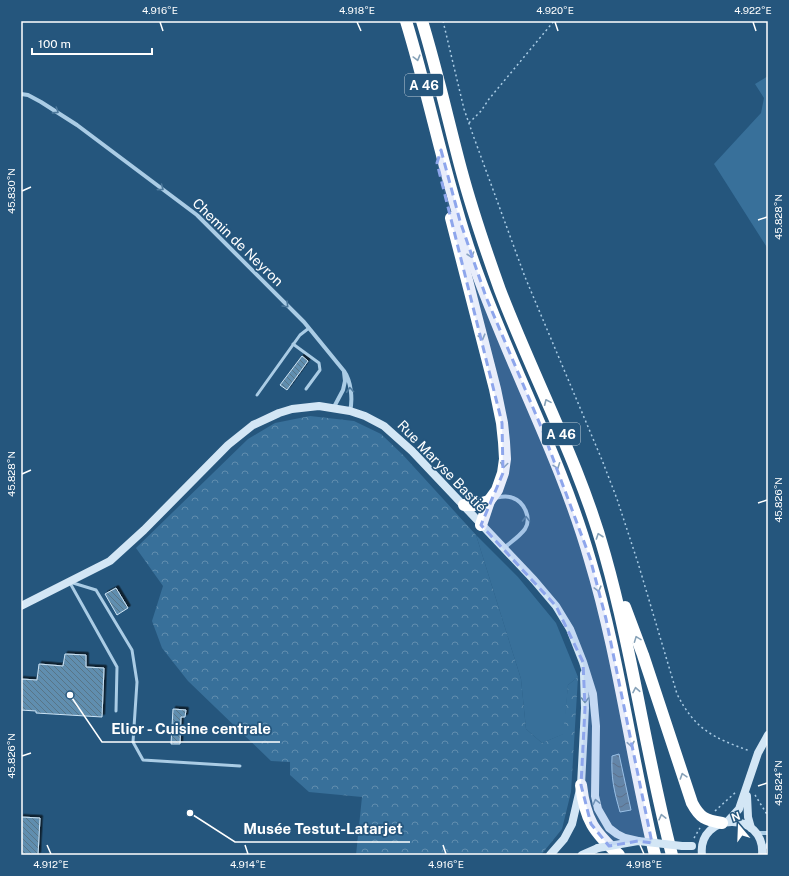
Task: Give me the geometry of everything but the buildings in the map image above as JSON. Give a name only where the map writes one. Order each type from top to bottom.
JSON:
[{"type":"highway","name":"A 46","points":[[406,21],[460,221],[483,290],[542,429],[574,510],[590,558],[606,619],[655,855]]},
{"type":"highway","name":"A 46","points":[[422,21],[479,229],[515,327],[556,421],[574,467],[605,553],[622,619],[661,813],[672,855]]},
{"type":"highway","points":[[441,150],[437,162],[490,368],[502,423],[505,451],[504,466],[500,482],[490,500],[481,525]]},
{"type":"highway","points":[[464,505],[475,505],[490,500]]},
{"type":"highway","points":[[605,553],[643,655],[692,802],[698,813],[703,818],[725,822]]},
{"type":"highway","points":[[580,785],[584,808],[591,824],[604,841],[619,855]]},
{"type":"main road","name":"Rue Maryse Bastié","points":[[21,606],[110,561],[144,530],[228,446],[254,425],[266,418],[292,409],[319,406],[350,410],[384,426],[412,451],[504,548],[556,606],[570,630],[583,662],[593,694],[596,726],[595,796],[598,809],[609,828],[625,838],[638,841]]},
{"type":"main road","name":"Rue Maryse Bastié","points":[[550,855],[564,839],[572,824],[580,785],[585,708],[583,662]]},
{"type":"main road","points":[[702,855],[701,850],[703,840],[708,833],[714,827],[725,822],[739,809],[758,753],[768,735]]},
{"type":"main road","points":[[747,786],[746,802],[748,817],[761,845],[762,854]]},
{"type":"main road","points":[[725,822],[740,822],[753,830]]},
{"type":"main road","points":[[582,855],[598,848],[638,841],[692,846],[703,840]]},
{"type":"street","name":"Chemin de Neyron","points":[[21,94],[28,95],[41,102],[77,125],[197,215],[304,322],[344,371],[349,379],[352,406],[350,410]]},
{"type":"street","points":[[334,407],[343,390],[345,381],[344,371]]},
{"type":"street","points":[[490,500],[511,497],[521,502],[526,510],[528,519],[526,528],[504,548]]},
{"type":"street","points":[[753,830],[768,833]]},
{"type":"street","points":[[762,854],[768,844]]},
{"type":"lane","points":[[257,394],[300,335],[309,328]]},
{"type":"lane","points":[[293,344],[320,366],[320,370],[306,389]]},
{"type":"lane","points":[[69,582],[117,667],[116,711]]},
{"type":"lane","points":[[69,582],[96,590],[132,650],[137,682],[133,742],[143,760],[240,766]]},
{"type":"path","points":[[443,21],[469,123],[499,210],[522,270],[617,499],[638,563],[677,694],[693,720],[706,731],[725,742],[758,753]]},
{"type":"path","points":[[469,123],[481,111],[489,99],[554,21]]},
{"type":"path","points":[[747,786],[754,792],[768,816]]},
{"type":"highlighted area","points":[[441,150],[460,221],[486,297],[542,429],[590,558],[606,619],[652,843],[638,841],[609,846],[591,824],[581,785],[585,708],[583,662],[556,606],[481,525],[503,473],[502,423],[437,163]]},
{"type":"green space","points":[[768,76],[768,249],[714,164],[761,113],[764,98],[755,84]]},
{"type":"green space","points":[[310,416],[354,421],[381,434],[403,455],[476,535],[521,679],[526,729],[542,743],[563,734],[568,685],[578,677],[571,792],[562,829],[541,855],[356,855],[362,797],[309,792],[290,775],[290,762],[271,761],[188,681],[162,648],[152,621],[163,586],[136,548],[248,439],[275,423]]},
{"type":"green space","points":[[476,535],[518,577],[556,623],[578,677],[568,685],[564,734],[542,743],[526,729],[521,679]]},
{"type":"water","points":[[619,754],[631,810],[620,812],[613,784],[612,771],[612,756]]},
{"type":"place","name":"Elior - Cuisine centrale","points":[[70,695]]},
{"type":"place","name":"Musée Testut-Latarjet","points":[[190,813]]}]
